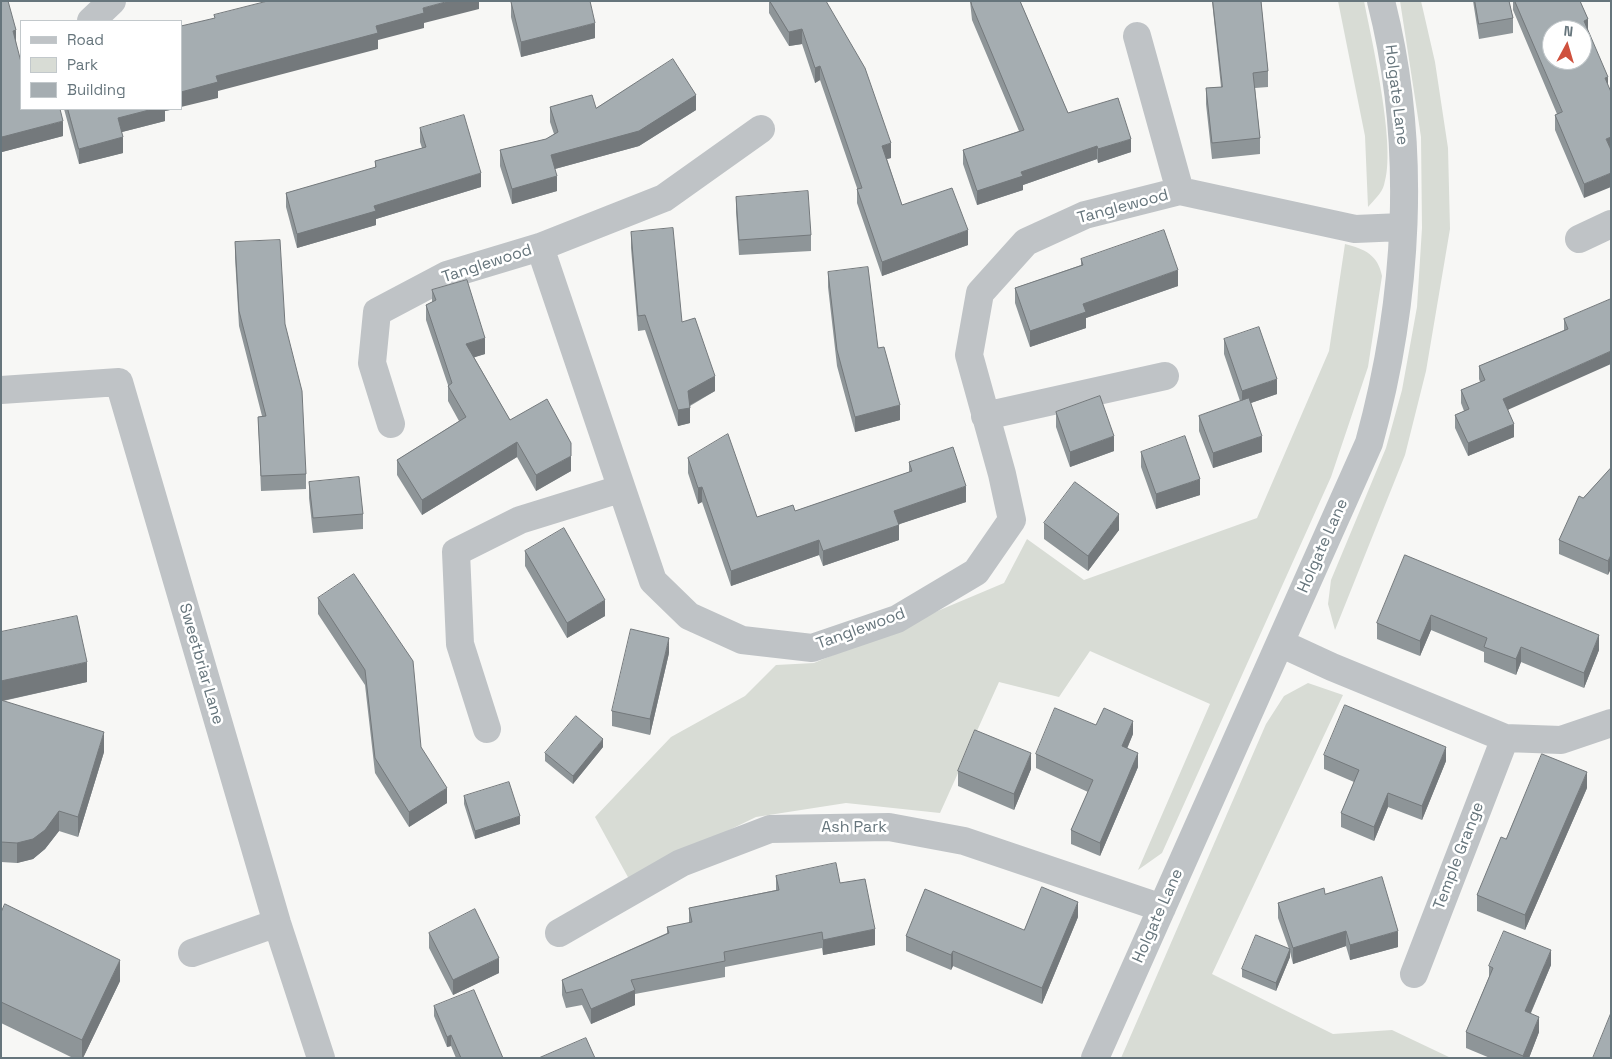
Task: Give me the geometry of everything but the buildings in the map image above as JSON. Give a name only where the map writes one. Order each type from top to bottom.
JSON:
[{"type":"street","points":[[92,20],[112,1]]},
{"type":"street","name":"Holgate Lane","points":[[1095,1058],[1369,443],[1384,388],[1398,302],[1404,138],[1381,1]]},
{"type":"street","name":"Tanglewood","points":[[1137,36],[1180,192]]},
{"type":"street","name":"Tanglewood","points":[[391,424],[372,363],[376,312],[446,275],[540,247],[664,198],[761,129]]},
{"type":"street","name":"Tanglewood","points":[[540,247],[620,489],[653,581],[689,616],[742,640],[812,648],[897,619],[976,572],[1012,520],[1002,474],[969,355],[980,293],[1026,242],[1085,215],[1180,192],[1355,229],[1402,227]]},
{"type":"street","points":[[1579,239],[1611,224]]},
{"type":"street","points":[[985,416],[1165,376]]},
{"type":"street","name":"Sweetbriar Lane","points":[[1,390],[119,382],[277,923],[321,1058]]},
{"type":"street","points":[[487,729],[460,644],[456,552],[520,520],[620,489]]},
{"type":"street","points":[[1280,643],[1332,667],[1505,738],[1561,740],[1611,724]]},
{"type":"street","name":"Temple Grange","points":[[1414,974],[1505,738]]},
{"type":"street","name":"Ash Park","points":[[559,933],[681,862],[770,829],[889,827],[964,841],[1162,908]]},
{"type":"street","points":[[192,953],[277,923]]},
{"type":"green space","points":[[1338,1],[1364,1],[1382,95],[1387,146],[1387,168],[1383,188],[1368,207],[1365,136]]},
{"type":"green space","points":[[1400,1],[1421,1],[1435,62],[1448,148],[1450,229],[1426,371],[1405,455],[1335,630],[1328,604],[1331,580],[1386,448],[1402,390],[1417,307],[1422,228],[1421,137]]},
{"type":"green space","points":[[1345,244],[1370,254],[1377,263],[1382,276],[1368,367],[1331,477],[1162,853],[1138,870],[1210,704],[1090,651],[1059,697],[999,682],[940,813],[846,803],[756,817],[629,879],[595,817],[671,737],[745,696],[776,665],[814,663],[1004,583],[1027,539],[1084,580],[1257,518],[1329,351]]},
{"type":"green space","points":[[1308,683],[1343,695],[1212,974],[1333,1034],[1392,1030],[1451,1058],[1121,1058],[1266,724],[1284,696]]}]
